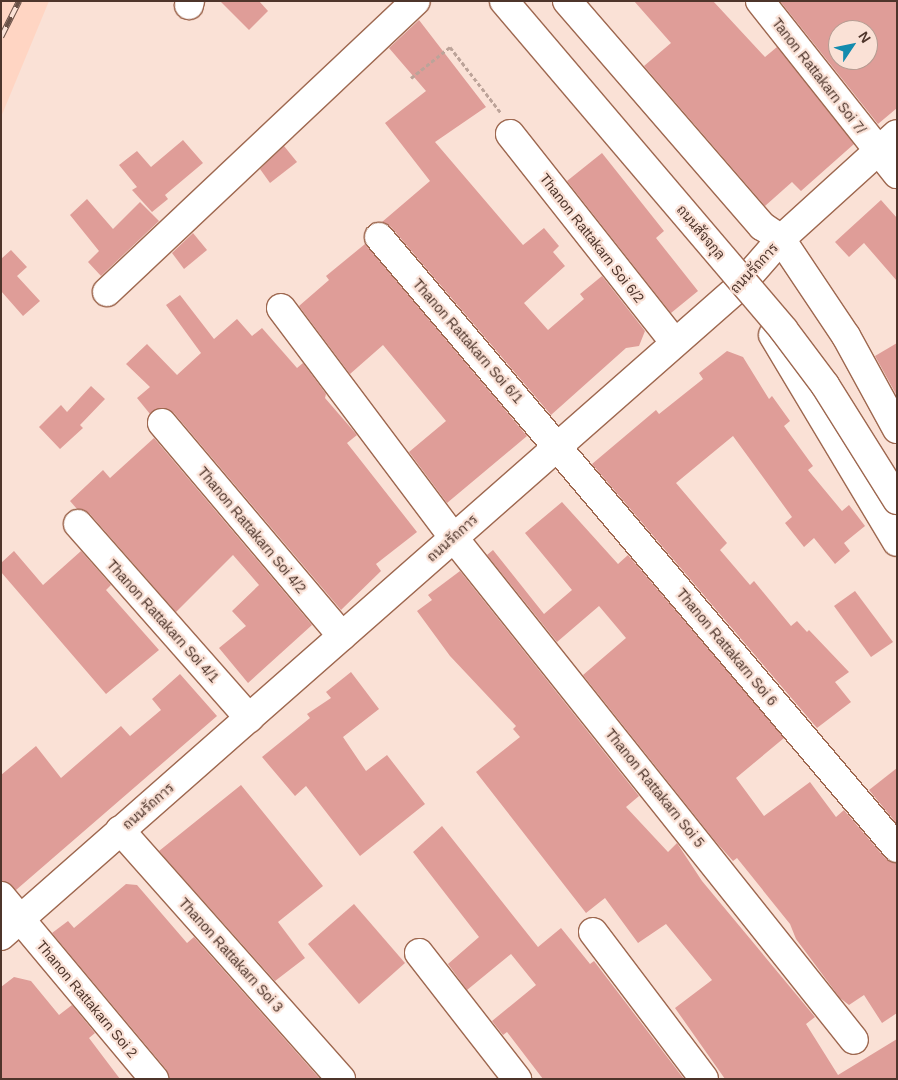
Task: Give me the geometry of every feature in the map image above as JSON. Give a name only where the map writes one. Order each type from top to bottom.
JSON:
[{"type":"street","points":[[107,292],[416,1]]},
{"type":"street","name":"ถนนสัจจกุล","points":[[504,1],[783,329],[826,385],[897,500]]},
{"type":"street","points":[[567,1],[762,226],[781,239],[846,336],[897,429]]},
{"type":"street","name":"Tanon Rattakarn Soi 7/","points":[[760,1],[887,143],[897,174]]},
{"type":"street","name":"Thanon Rattakarn Soi 6/2","points":[[510,134],[674,342]]},
{"type":"street","name":"ถนนรัถการ","points":[[11,928],[674,342],[740,286],[781,239],[887,143]]},
{"type":"street","name":"Thanon Rattakarn Soi 6/1","points":[[379,236],[558,445]]},
{"type":"street","points":[[740,286],[800,376],[897,542]]},
{"type":"street","name":"Thanon Rattakarn Soi 5","points":[[281,308],[453,537],[854,1040]]},
{"type":"street","name":"Thanon Rattakarn Soi 4/2","points":[[162,423],[342,636]]},
{"type":"street","name":"Thanon Rattakarn Soi 6","points":[[558,445],[897,848]]},
{"type":"street","name":"Thanon Rattakarn Soi 4/1","points":[[78,524],[249,718]]},
{"type":"street","name":"Thanon Rattakarn Soi 3","points":[[120,830],[342,1079]]},
{"type":"street","name":"Thanon Rattakarn Soi 2","points":[[1,896],[11,928],[154,1079]]},
{"type":"street","points":[[593,932],[704,1079]]},
{"type":"street","points":[[419,953],[517,1079]]},
{"type":"path","points":[[411,78],[450,47],[501,111],[510,134]]},
{"type":"shaded area","points":[[1,1],[49,1],[1,117]]},
{"type":"building","points":[[220,1],[259,1],[268,11],[249,30]]},
{"type":"building","points":[[634,1],[713,1],[765,57],[777,47],[854,144],[801,191],[792,182],[765,206],[644,66],[671,43]]},
{"type":"building","points":[[780,1],[897,1],[897,108],[878,124],[835,70],[878,70],[878,20],[828,20],[828,61]]},
{"type":"building","points":[[419,20],[486,107],[435,142],[523,245],[544,228],[559,246],[553,252],[565,266],[524,303],[548,330],[584,299],[580,294],[602,276],[645,331],[639,346],[626,348],[551,415],[391,227],[382,222],[430,181],[385,123],[426,91],[389,48]]},
{"type":"building","points":[[183,140],[203,163],[165,195],[168,199],[152,212],[132,190],[137,187],[119,165],[137,151],[151,167]]},
{"type":"building","points":[[284,146],[297,162],[270,183],[260,169]]},
{"type":"building","points":[[602,153],[664,231],[656,238],[698,291],[671,313],[567,181]]},
{"type":"building","points":[[87,199],[113,229],[140,202],[159,221],[101,276],[88,262],[99,251],[70,215]]},
{"type":"building","points":[[881,200],[897,218],[897,281],[864,243],[849,257],[835,242]]},
{"type":"building","points":[[193,233],[207,250],[184,269],[172,253]]},
{"type":"building","points":[[365,244],[527,436],[447,503],[409,452],[446,421],[383,345],[350,374],[299,306],[329,280],[326,276]]},
{"type":"building","points":[[11,250],[27,267],[17,276],[40,301],[23,316],[1,291],[1,259]]},
{"type":"building","points":[[180,295],[214,339],[237,319],[252,336],[262,328],[297,368],[303,363],[326,394],[325,398],[357,435],[347,443],[417,532],[376,564],[381,571],[341,610],[174,413],[160,408],[150,414],[137,398],[150,387],[126,364],[147,344],[177,375],[201,353],[166,305]]},
{"type":"building","points":[[897,343],[897,396],[875,356]]},
{"type":"building","points":[[727,351],[743,357],[769,399],[772,396],[790,421],[784,426],[813,466],[808,470],[842,511],[849,505],[865,526],[844,543],[850,551],[835,564],[814,538],[804,547],[785,523],[792,517],[733,436],[676,483],[727,543],[720,550],[750,585],[754,581],[791,626],[797,621],[807,632],[809,630],[849,672],[835,682],[851,702],[817,728],[592,464],[656,410],[659,414],[703,379],[699,373]]},
{"type":"building","points":[[91,386],[105,399],[80,425],[83,428],[60,449],[39,427],[61,405],[67,412]]},
{"type":"building","points":[[154,438],[312,625],[248,683],[219,648],[246,626],[232,611],[259,585],[233,555],[176,612],[90,514],[77,509],[70,501],[103,470],[110,478]]},
{"type":"building","points":[[562,502],[618,564],[628,555],[784,738],[736,778],[764,816],[810,782],[836,817],[844,810],[885,858],[897,863],[897,1013],[882,1023],[864,995],[849,1005],[840,998],[796,939],[790,924],[737,858],[733,861],[716,842],[583,675],[626,638],[599,606],[557,642],[487,555],[493,550],[544,614],[572,590],[525,533]]},
{"type":"building","points":[[14,551],[43,585],[81,551],[111,585],[106,590],[159,650],[106,694],[1,572],[1,563]]},
{"type":"building","points":[[460,571],[639,796],[626,807],[668,852],[677,843],[702,881],[815,1017],[806,1024],[838,1075],[897,1039],[897,1079],[725,1079],[675,1008],[712,980],[666,924],[638,943],[605,898],[586,913],[476,772],[520,737],[513,729],[516,726],[450,656],[417,611],[432,600],[428,595]]},
{"type":"building","points":[[855,591],[893,642],[871,657],[834,606]]},
{"type":"building","points":[[351,672],[379,709],[343,737],[366,771],[387,755],[425,804],[360,856],[306,786],[295,796],[262,757],[310,718],[307,714],[331,698],[326,692]]},
{"type":"building","points":[[180,674],[217,716],[16,890],[1,881],[1,775],[36,746],[61,778],[121,726],[130,736],[161,710],[152,699]]},
{"type":"building","points":[[897,768],[897,824],[869,790]]},
{"type":"building","points":[[241,785],[323,886],[278,922],[305,958],[275,981],[159,851]]},
{"type":"building","points":[[442,826],[538,947],[561,928],[590,964],[594,961],[684,1079],[543,1079],[507,1032],[503,1035],[492,1021],[536,985],[511,954],[467,990],[448,964],[479,937],[413,852]]},
{"type":"building","points":[[126,884],[137,885],[187,943],[194,937],[320,1079],[169,1079],[166,1069],[52,933],[68,921],[74,928]]},
{"type":"building","points":[[354,904],[405,963],[359,1004],[308,944]]},
{"type":"building","points":[[14,977],[31,981],[59,1015],[72,1005],[95,1033],[89,1038],[120,1079],[1,1079],[1,987]]},
{"type":"railway","points":[[1,37],[19,1]]}]
